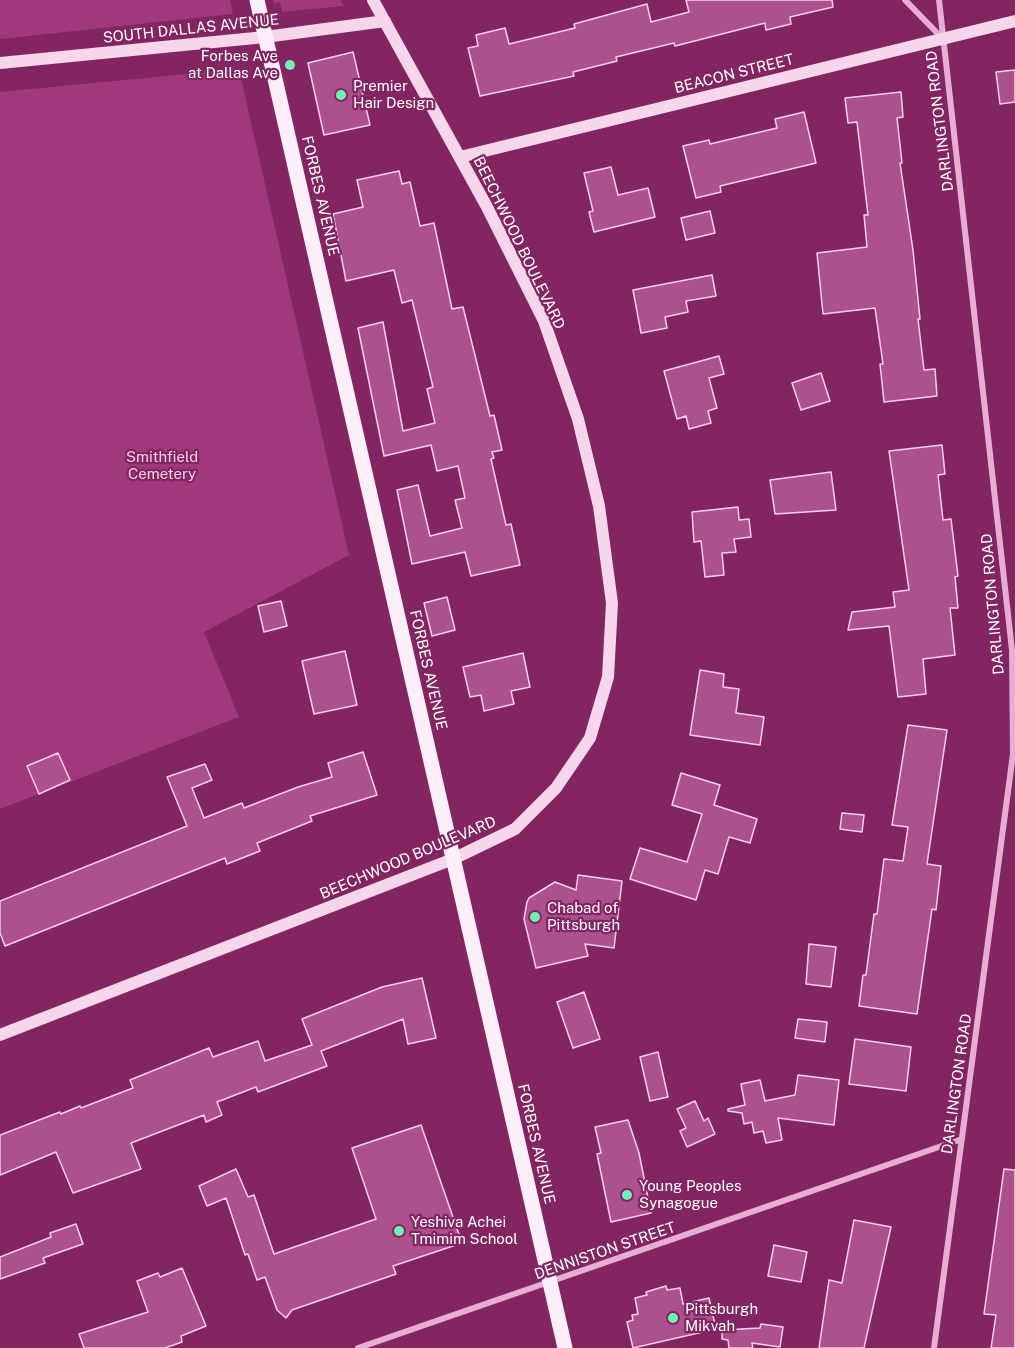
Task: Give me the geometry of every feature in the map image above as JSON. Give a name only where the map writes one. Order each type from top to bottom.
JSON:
[{"type":"main road","name":"FORBES AVENUE","points":[[257,0],[565,1348]]},
{"type":"main road","name":"BEECHWOOD BOULEVARD","points":[[0,1035],[453,859],[515,829],[556,788],[590,738],[608,677],[612,603],[599,506],[578,419],[544,321],[460,157],[373,0]]},
{"type":"main road","name":"SOUTH DALLAS AVENUE","points":[[0,63],[265,37],[385,21]]},
{"type":"main road","name":"BEACON STREET","points":[[460,157],[1015,21]]},
{"type":"street","points":[[905,0],[942,38]]},
{"type":"street","name":"DARLINGTON ROAD","points":[[934,1348],[1014,754],[1012,650],[939,0]]},
{"type":"street","name":"DENNISTON STREET","points":[[358,1348],[962,1139]]},
{"type":"green space","points":[[0,0],[230,0],[233,14],[0,39]]},
{"type":"green space","points":[[273,0],[340,0],[344,6],[282,12],[280,2],[274,4]]},
{"type":"green space","name":"Smithfield Cemetery","points":[[239,69],[349,555],[204,632],[239,717],[0,809],[0,92]]},
{"type":"building","points":[[686,0],[832,0],[833,7],[790,17],[791,24],[766,30],[765,23],[675,46],[674,43],[616,57],[617,61],[573,72],[574,76],[480,96],[468,48],[478,46],[476,35],[505,28],[509,44],[575,28],[574,24],[647,4],[651,22],[689,12]]},
{"type":"building","points":[[353,52],[370,125],[324,135],[308,63]]},
{"type":"building","points":[[1015,70],[1015,102],[1000,104],[996,72]]},
{"type":"building","points":[[901,92],[903,117],[897,118],[902,163],[900,163],[913,250],[924,370],[935,369],[937,396],[884,402],[880,364],[883,364],[875,308],[823,314],[817,253],[867,247],[864,215],[868,215],[857,122],[848,123],[845,98]]},
{"type":"building","points":[[804,112],[816,163],[720,186],[721,192],[696,198],[683,146],[709,140],[710,144],[777,128],[775,119]]},
{"type":"building","points":[[611,167],[618,195],[648,188],[655,217],[594,232],[589,212],[593,211],[584,173]]},
{"type":"building","points":[[399,171],[402,184],[410,182],[420,226],[434,223],[452,309],[463,307],[490,416],[494,415],[502,450],[492,452],[494,458],[491,459],[506,525],[511,524],[520,565],[471,576],[465,552],[412,564],[397,490],[418,485],[430,536],[462,528],[455,500],[465,498],[458,466],[437,471],[431,445],[384,456],[358,328],[383,322],[403,431],[435,423],[427,389],[433,387],[412,300],[402,303],[394,270],[346,281],[333,214],[363,207],[357,180]]},
{"type":"building","points":[[710,211],[715,233],[686,240],[681,218]]},
{"type":"building","points":[[712,275],[716,296],[686,301],[688,312],[665,317],[667,328],[641,333],[633,290]]},
{"type":"building","points":[[719,356],[724,374],[709,378],[717,408],[708,411],[711,423],[689,429],[686,416],[677,419],[664,371]]},
{"type":"building","points":[[821,373],[830,401],[801,410],[792,383]]},
{"type":"building","points":[[942,445],[945,474],[938,475],[943,520],[951,519],[958,576],[955,577],[958,608],[950,608],[955,655],[923,659],[926,694],[898,697],[889,626],[848,630],[852,612],[895,607],[893,592],[909,590],[889,451]]},
{"type":"building","points":[[831,472],[836,510],[775,514],[770,480]]},
{"type":"building","points":[[738,507],[739,520],[749,519],[751,537],[734,539],[736,552],[722,553],[724,575],[705,577],[701,541],[694,542],[692,512]]},
{"type":"building","points":[[447,597],[455,630],[432,636],[424,603]]},
{"type":"building","points":[[281,601],[287,626],[264,632],[258,606]]},
{"type":"building","points":[[345,651],[357,705],[314,714],[302,661]]},
{"type":"building","points":[[523,653],[530,687],[511,691],[514,704],[484,711],[481,695],[470,697],[463,667]]},
{"type":"building","points":[[700,670],[724,674],[723,687],[739,689],[736,713],[764,717],[760,745],[690,735]]},
{"type":"building","points":[[908,725],[947,730],[927,864],[941,866],[936,910],[932,909],[917,1014],[859,1006],[863,975],[866,975],[874,914],[877,914],[884,859],[903,861],[908,827],[892,825]]},
{"type":"building","points":[[363,752],[377,795],[310,816],[312,821],[257,843],[260,851],[227,864],[225,858],[5,946],[0,933],[0,901],[187,826],[167,777],[205,764],[212,780],[192,788],[204,818],[242,803],[244,808],[298,787],[332,777],[328,763]]},
{"type":"building","points":[[58,753],[70,780],[39,794],[27,766]]},
{"type":"building","points":[[681,773],[720,785],[714,805],[757,819],[750,843],[729,837],[718,874],[705,870],[696,900],[630,879],[640,848],[687,862],[702,814],[672,805]]},
{"type":"building","points":[[842,813],[864,815],[862,832],[840,829]]},
{"type":"building","points":[[578,875],[622,881],[614,948],[585,944],[588,956],[536,968],[524,919],[527,902],[529,898],[555,882],[576,890]]},
{"type":"building","points":[[809,944],[836,947],[831,987],[806,984]]},
{"type":"building","points":[[422,978],[436,1038],[408,1044],[403,1019],[321,1051],[327,1066],[258,1092],[256,1087],[217,1102],[222,1115],[206,1122],[204,1115],[131,1143],[141,1169],[73,1193],[56,1152],[0,1175],[0,1135],[133,1088],[130,1080],[209,1048],[213,1057],[258,1041],[265,1061],[312,1045],[302,1019],[382,987]]},
{"type":"building","points":[[584,992],[600,1039],[573,1048],[557,1002]]},
{"type":"building","points":[[798,1019],[827,1022],[825,1042],[795,1038]]},
{"type":"building","points":[[855,1039],[911,1047],[906,1091],[849,1084]]},
{"type":"building","points":[[658,1052],[668,1097],[650,1101],[640,1057]]},
{"type":"building","points":[[798,1075],[839,1080],[834,1125],[778,1118],[782,1140],[766,1143],[763,1131],[754,1133],[752,1122],[744,1124],[742,1113],[728,1111],[728,1109],[745,1105],[741,1084],[760,1080],[765,1101],[795,1095]]},
{"type":"building","points":[[695,1101],[704,1121],[708,1118],[715,1134],[687,1147],[680,1131],[686,1128],[677,1109]]},
{"type":"building","points":[[628,1120],[639,1153],[651,1213],[611,1222],[597,1154],[601,1153],[595,1127]]},
{"type":"building","name":"Yeshiva Achei Tmimim School","points":[[421,1125],[462,1243],[393,1266],[396,1274],[292,1310],[286,1318],[277,1310],[265,1277],[257,1280],[248,1254],[245,1255],[226,1198],[207,1206],[199,1186],[236,1169],[248,1197],[254,1195],[274,1254],[376,1219],[352,1148]]},
{"type":"building","points":[[1004,1169],[1015,1170],[1015,1348],[991,1348],[996,1315],[984,1314]]},
{"type":"building","points":[[854,1220],[891,1227],[864,1348],[819,1348],[829,1280],[842,1283]]},
{"type":"building","points":[[76,1224],[83,1244],[43,1258],[45,1263],[0,1279],[0,1257],[51,1237],[50,1233]]},
{"type":"building","points":[[774,1245],[807,1252],[801,1282],[768,1276]]},
{"type":"building","points":[[182,1268],[206,1326],[181,1336],[182,1342],[165,1348],[84,1348],[79,1334],[148,1312],[137,1281],[158,1273],[160,1277]]},
{"type":"building","name":"Pittsburgh Mikvah","points":[[666,1286],[667,1290],[680,1288],[683,1304],[709,1298],[716,1329],[633,1348],[627,1322],[633,1320],[632,1315],[638,1314],[635,1298]]},
{"type":"building","points":[[761,1324],[783,1327],[780,1347],[752,1343],[753,1348],[729,1348],[728,1340],[722,1339],[722,1330],[760,1328]]},
{"type":"place","name":"Forbes Ave at Dallas Ave","points":[[290,65]]},
{"type":"place","name":"Premier Hair Design","points":[[341,95]]},
{"type":"place","name":"Chabad of Pittsburgh","points":[[535,917]]},
{"type":"place","name":"Young Peoples Synagogue","points":[[627,1195]]},
{"type":"place","name":"Yeshiva Achei Tmimim School","points":[[399,1231]]},
{"type":"place","name":"Pittsburgh Mikvah","points":[[673,1318]]}]
